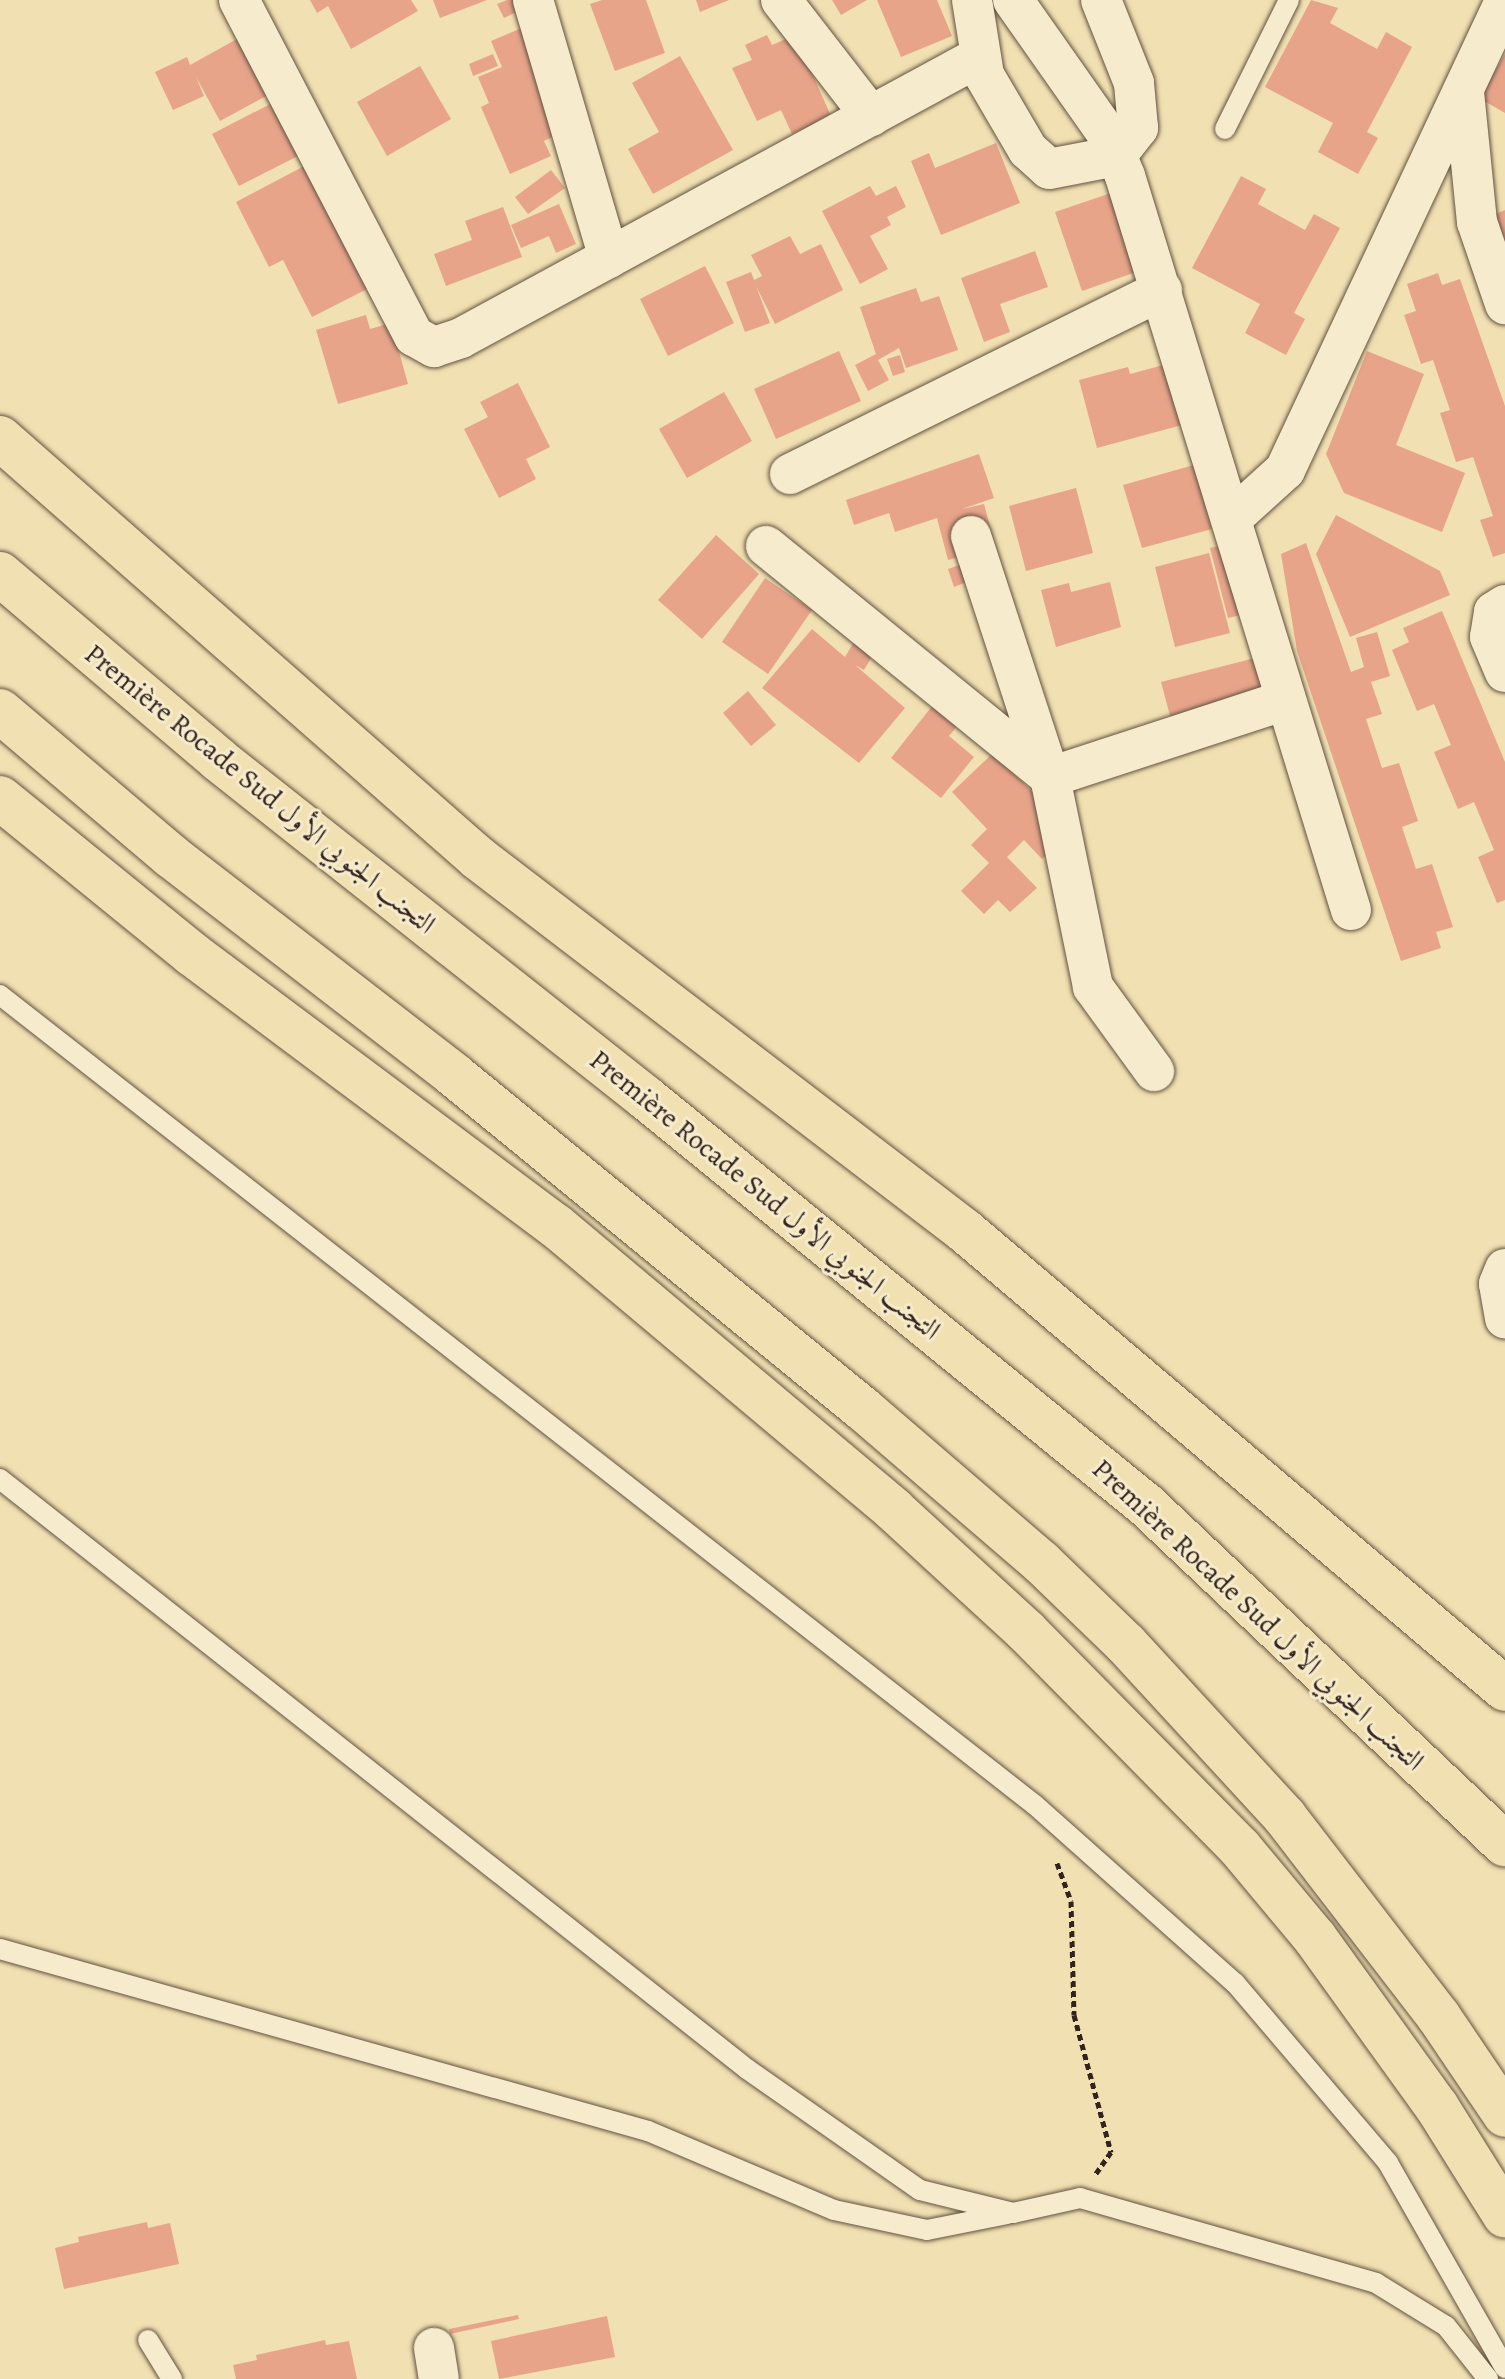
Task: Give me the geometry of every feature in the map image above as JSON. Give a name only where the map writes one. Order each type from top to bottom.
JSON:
[{"type":"highway","points":[[0,438],[478,858],[965,1231],[1505,1689]]},
{"type":"highway","name":"Première Rocade Sud التجنب الجنوبي الأول","points":[[0,574],[219,760],[646,1098],[1146,1505],[1505,1845]]},
{"type":"highway","points":[[0,711],[171,856],[454,1075],[826,1378],[1041,1562],[1197,1718],[1285,1817],[1420,1991],[1505,2115]]},
{"type":"highway","points":[[0,798],[192,954],[556,1226],[894,1510],[1027,1632],[1230,1838],[1315,1938],[1437,2107],[1505,2216]]},
{"type":"street","points":[[239,0],[414,336],[434,347],[461,338],[977,58]]},
{"type":"street","points":[[533,0],[609,258]]},
{"type":"street","points":[[781,0],[871,116]]},
{"type":"street","points":[[972,0],[977,58],[1038,164],[1049,169],[1116,156],[1138,128],[1140,109],[1101,0]]},
{"type":"street","points":[[1013,0],[1108,135],[1116,156],[1162,290],[1351,910]]},
{"type":"street","points":[[1231,519],[1285,470],[1505,1]]},
{"type":"street","points":[[1464,88],[1477,222],[1505,304]]},
{"type":"street","points":[[790,474],[1162,290]]},
{"type":"street","points":[[971,536],[1050,777],[1093,987],[1154,1071]]},
{"type":"street","points":[[766,546],[1050,777]]},
{"type":"street","points":[[1505,605],[1494,612],[1490,637],[1505,672]]},
{"type":"street","points":[[1050,777],[1286,700]]},
{"type":"street","points":[[1505,1269],[1499,1300],[1505,1318]]},
{"type":"lane","points":[[1225,129],[1289,0]]},
{"type":"lane","points":[[0,995],[1035,1805],[1235,1983],[1388,2163],[1505,2368]]},
{"type":"lane","points":[[0,1479],[747,2069],[920,2190],[1013,2213]]},
{"type":"lane","points":[[0,1949],[648,2131],[834,2210],[927,2230],[1080,2198],[1376,2283],[1446,2326],[1488,2379]]},
{"type":"lane","points":[[148,2340],[172,2379]]},
{"type":"path","points":[[1056,1860],[1071,1901],[1074,2015],[1111,2152],[1080,2198]]},
{"type":"building","points":[[310,0],[411,0],[418,11],[351,49],[328,6],[317,13]]},
{"type":"building","points":[[433,0],[487,0],[440,18]]},
{"type":"building","points":[[519,0],[523,9],[504,18],[497,4]]},
{"type":"building","points":[[602,0],[646,0],[665,53],[615,71],[590,4]]},
{"type":"building","points":[[696,0],[729,0],[700,12]]},
{"type":"building","points":[[832,0],[867,0],[841,15]]},
{"type":"building","points":[[877,0],[937,0],[952,36],[901,57]]},
{"type":"building","points":[[1311,0],[1338,8],[1330,23],[1377,49],[1386,32],[1412,47],[1367,132],[1378,138],[1358,174],[1318,152],[1333,123],[1265,87]]},
{"type":"building","points":[[529,25],[561,133],[544,141],[551,156],[510,174],[481,107],[489,103],[478,77],[502,67],[491,41]]},
{"type":"building","points":[[767,35],[772,45],[795,35],[831,116],[792,134],[781,110],[757,121],[732,68],[752,60],[745,45]]},
{"type":"building","points":[[237,39],[268,95],[220,121],[196,77],[204,96],[173,110],[155,72],[187,57],[190,65]]},
{"type":"building","points":[[493,54],[498,66],[473,76],[469,64]]},
{"type":"building","points":[[1505,54],[1505,113],[1479,98]]},
{"type":"building","points":[[680,56],[733,150],[653,194],[628,149],[659,132],[632,83]]},
{"type":"building","points":[[420,66],[451,119],[387,156],[357,102]]},
{"type":"building","points":[[280,99],[298,156],[239,186],[212,134]]},
{"type":"building","points":[[996,143],[1020,203],[941,235],[911,161],[929,153],[935,168]]},
{"type":"building","points":[[308,164],[371,287],[312,317],[283,260],[269,267],[236,202]]},
{"type":"building","points":[[551,170],[565,188],[528,214],[515,197]]},
{"type":"building","points":[[1241,176],[1266,189],[1258,204],[1305,230],[1314,214],[1340,228],[1294,313],[1305,319],[1286,355],[1245,333],[1260,304],[1192,268]]},
{"type":"building","points":[[870,186],[876,196],[896,186],[906,207],[887,217],[891,225],[870,236],[888,269],[860,284],[822,211]]},
{"type":"building","points":[[1111,193],[1139,271],[1082,291],[1055,212]]},
{"type":"building","points":[[559,204],[576,244],[556,253],[549,236],[521,248],[511,225]]},
{"type":"building","points":[[503,207],[522,257],[446,286],[434,254],[472,240],[465,221]]},
{"type":"building","points":[[1505,210],[1505,275],[1483,219]]},
{"type":"building","points":[[790,236],[800,254],[821,244],[843,290],[775,324],[756,286],[770,323],[745,332],[726,282],[751,272],[754,280],[762,276],[751,255]]},
{"type":"building","points":[[1035,251],[1048,287],[1000,304],[1010,332],[984,342],[961,278]]},
{"type":"building","points":[[705,266],[734,323],[668,356],[640,299]]},
{"type":"building","points":[[1438,273],[1442,285],[1460,279],[1505,406],[1505,553],[1493,557],[1480,520],[1493,516],[1473,457],[1456,462],[1440,413],[1450,410],[1433,360],[1421,364],[1404,315],[1416,311],[1407,284]]},
{"type":"building","points":[[916,288],[921,302],[939,296],[958,350],[906,368],[899,348],[878,360],[889,380],[868,391],[855,365],[876,354],[860,307]]},
{"type":"building","points":[[366,315],[370,329],[391,323],[408,384],[338,404],[316,330]]},
{"type":"building","points":[[839,351],[861,401],[776,439],[754,389]]},
{"type":"building","points":[[1367,351],[1424,374],[1396,445],[1465,473],[1442,532],[1344,493],[1326,454]]},
{"type":"building","points":[[900,355],[905,372],[893,376],[887,359]]},
{"type":"building","points":[[1167,364],[1182,425],[1097,448],[1079,380],[1128,367],[1130,374]]},
{"type":"building","points":[[518,383],[550,447],[526,459],[536,479],[499,498],[464,429],[488,417],[480,402]]},
{"type":"building","points":[[724,392],[752,441],[687,478],[659,429]]},
{"type":"building","points":[[979,454],[994,498],[962,509],[984,504],[1002,571],[970,554],[948,560],[937,518],[895,532],[889,513],[854,525],[846,500]]},
{"type":"building","points":[[1194,465],[1212,529],[1142,548],[1123,485]]},
{"type":"building","points":[[1076,488],[1093,553],[1026,571],[1009,506]]},
{"type":"building","points":[[1336,515],[1440,571],[1450,595],[1350,637],[1316,554]]},
{"type":"building","points":[[716,535],[759,574],[702,639],[658,600]]},
{"type":"building","points":[[1306,543],[1351,672],[1364,667],[1356,638],[1377,632],[1390,676],[1371,682],[1382,714],[1366,719],[1382,768],[1399,763],[1418,821],[1402,827],[1416,869],[1432,864],[1453,927],[1436,932],[1441,948],[1401,961],[1297,651],[1281,554]]},
{"type":"building","points":[[1227,544],[1245,614],[1228,618],[1210,548]]},
{"type":"building","points":[[1209,553],[1230,633],[1175,647],[1155,567]]},
{"type":"building","points":[[968,562],[974,579],[954,587],[948,569]]},
{"type":"building","points":[[765,578],[812,610],[768,674],[722,642]]},
{"type":"building","points":[[1110,582],[1121,627],[1056,647],[1041,590],[1069,583],[1071,592]]},
{"type":"building","points":[[1442,611],[1505,762],[1505,900],[1497,903],[1478,857],[1494,850],[1474,802],[1458,809],[1434,752],[1451,745],[1434,704],[1417,711],[1392,650],[1409,642],[1403,628]]},
{"type":"building","points":[[812,629],[845,657],[858,635],[878,646],[864,670],[855,665],[905,708],[859,763],[762,688]]},
{"type":"building","points":[[1263,656],[1278,716],[1177,742],[1161,682]]},
{"type":"building","points":[[748,691],[776,725],[751,746],[723,713]]},
{"type":"building","points":[[933,705],[958,725],[949,736],[974,757],[941,798],[891,758]]},
{"type":"building","points":[[993,753],[1072,831],[1042,859],[1024,840],[1007,857],[1037,888],[1010,912],[998,900],[984,914],[961,891],[989,863],[971,845],[987,829],[952,792]]},
{"type":"building","points":[[147,2222],[148,2228],[170,2223],[179,2264],[64,2289],[55,2248],[79,2242],[78,2237]]},
{"type":"building","points":[[518,2315],[519,2319],[450,2334],[449,2329]]},
{"type":"building","points":[[607,2316],[615,2357],[499,2379],[491,2341]]},
{"type":"building","points":[[325,2340],[326,2345],[349,2341],[357,2379],[236,2379],[233,2365],[257,2360],[256,2355]]}]
